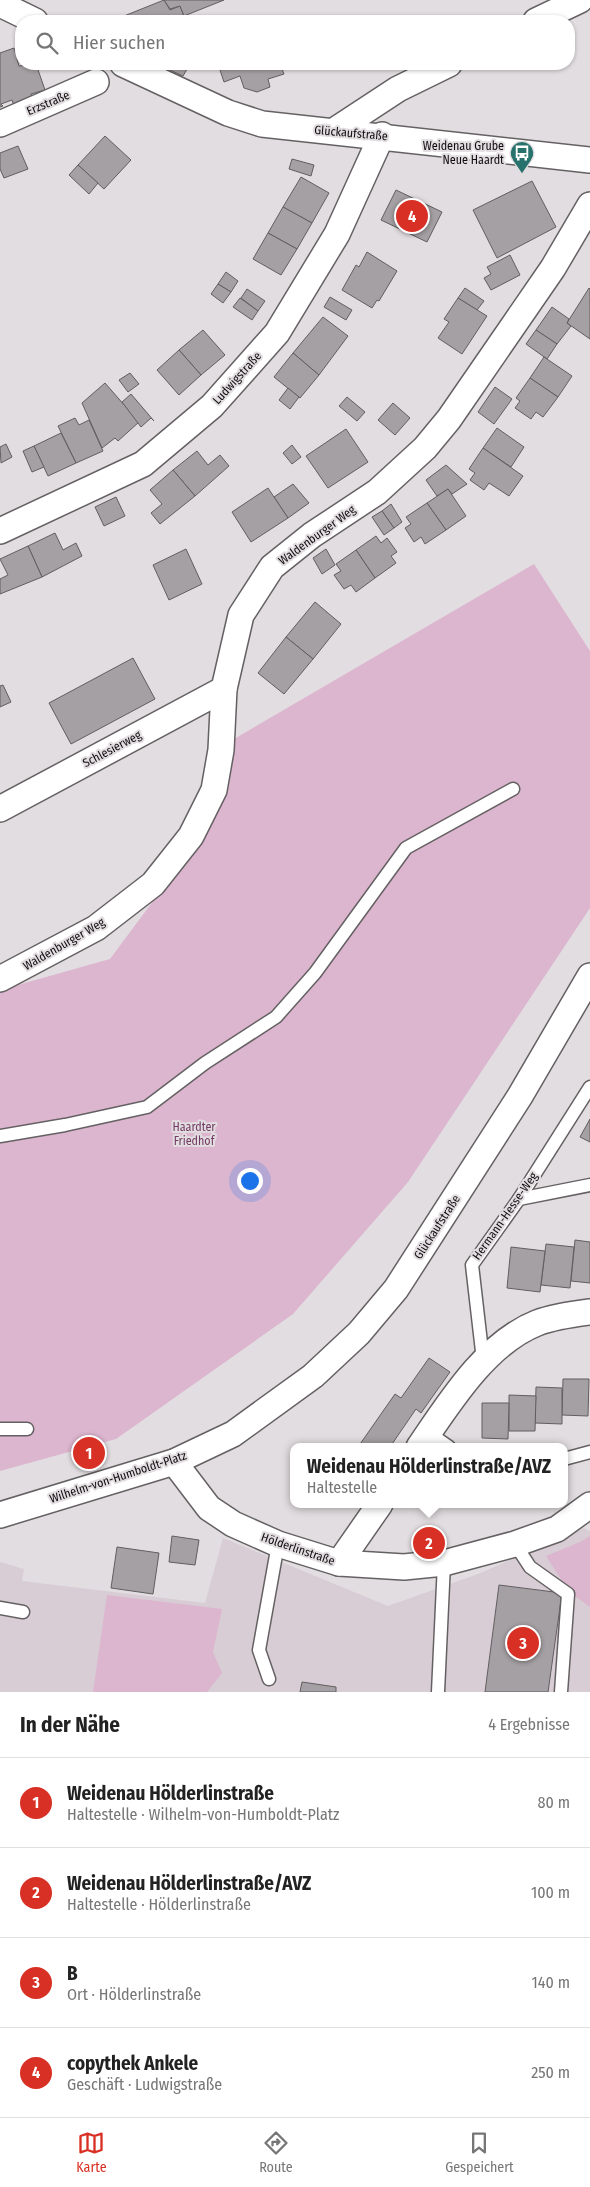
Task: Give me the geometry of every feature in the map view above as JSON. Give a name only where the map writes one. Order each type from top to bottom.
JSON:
[{"type":"street","points":[[549,15],[580,0]]},
{"type":"street","points":[[0,4],[23,15]]},
{"type":"street","name":"Glückaufstraße","points":[[136,70],[228,113],[262,124],[382,135],[590,160]]},
{"type":"street","points":[[334,131],[398,89],[437,70]]},
{"type":"street","name":"Erzstraße","points":[[0,124],[96,82]]},
{"type":"street","name":"Ludwigstraße","points":[[0,531],[143,464],[212,406],[278,333],[338,234],[382,135]]},
{"type":"street","name":"Waldenburger Weg","points":[[0,979],[96,928],[153,884],[191,836],[214,790],[221,750],[224,690],[242,615],[272,567],[312,535],[377,492],[425,448],[449,419],[553,268],[590,205]]},
{"type":"street","name":"Schlesierweg","points":[[0,808],[224,690]]},
{"type":"street","name":"Glückaufstraße","points":[[233,1434],[313,1376],[359,1333],[396,1289],[520,1096],[590,976]]},
{"type":"street","points":[[424,1440],[483,1360],[512,1338],[537,1323],[590,1312]]},
{"type":"street","name":"Wilhelm-von-Humboldt-Platz","points":[[0,1515],[174,1462],[233,1434]]},
{"type":"street","name":"Hölderlinstraße","points":[[174,1462],[209,1508],[233,1524],[278,1544],[339,1563],[404,1567],[444,1563],[515,1544],[557,1529],[590,1505]]},
{"type":"street","points":[[339,1563],[377,1508]]},
{"type":"lane","points":[[0,1136],[65,1125],[147,1106],[205,1064],[276,1017],[314,973],[406,848],[513,789]]},
{"type":"lane","name":"Hermann-Hesse-Weg","points":[[483,1360],[472,1265],[519,1199],[590,1087]]},
{"type":"lane","points":[[519,1199],[590,1186]]},
{"type":"lane","points":[[0,1428],[27,1429]]},
{"type":"lane","points":[[568,1458],[590,1452]]},
{"type":"lane","points":[[269,1680],[259,1650],[278,1544]]},
{"type":"lane","points":[[515,1544],[530,1567],[568,1594],[561,1692]]},
{"type":"lane","points":[[438,1692],[444,1563]]},
{"type":"lane","points":[[0,1608],[23,1612]]},
{"type":"shaded area","points":[[584,1528],[590,1531],[590,1692],[0,1692],[0,1562],[24,1569],[22,1581],[205,1603],[223,1538],[388,1606],[478,1574]]},
{"type":"green space","name":"Haardter Friedhof","points":[[534,564],[590,651],[590,908],[408,1182],[293,1314],[116,1439],[0,1471],[0,990],[110,959],[200,838],[234,739]]},
{"type":"green space","points":[[590,1536],[590,1607],[569,1592],[546,1556]]},
{"type":"green space","points":[[107,1595],[222,1609],[213,1652],[222,1673],[207,1692],[93,1692]]},
{"type":"building","points":[[164,0],[170,10],[180,6],[184,15],[126,15]]},
{"type":"building","points":[[164,0],[224,0],[186,15],[184,15],[180,6],[170,9]]},
{"type":"building","points":[[14,48],[15,70],[38,70],[45,90],[31,94],[33,100],[14,106],[12,100],[1,104],[3,106],[0,107],[0,53]]},
{"type":"building","points":[[170,70],[186,70],[183,76]]},
{"type":"building","points":[[220,70],[282,70],[284,74],[268,79],[270,87],[257,92],[244,88],[240,76],[224,82]]},
{"type":"building","points":[[105,136],[131,160],[104,189],[78,165]]},
{"type":"building","points":[[18,146],[28,169],[4,178],[0,169],[0,153]]},
{"type":"building","points":[[292,159],[314,165],[311,176],[289,169]]},
{"type":"building","points":[[78,165],[98,183],[89,194],[69,175]]},
{"type":"building","points":[[301,177],[329,193],[312,223],[283,207]]},
{"type":"building","points":[[532,181],[556,227],[497,258],[473,210]]},
{"type":"building","points":[[396,190],[442,212],[427,242],[381,220]]},
{"type":"building","points":[[283,207],[312,223],[297,249],[268,233]]},
{"type":"building","points":[[268,233],[297,249],[281,275],[253,259]]},
{"type":"building","points":[[367,252],[397,271],[379,301],[377,300],[372,308],[342,290],[356,265],[359,267]]},
{"type":"building","points":[[510,255],[520,275],[491,290],[484,278],[491,274],[487,267]]},
{"type":"building","points":[[226,272],[238,281],[231,292],[218,284]]},
{"type":"building","points":[[218,284],[231,292],[223,303],[211,294]]},
{"type":"building","points":[[465,288],[484,301],[477,310],[458,298]]},
{"type":"building","points":[[247,289],[265,301],[258,311],[241,298]]},
{"type":"building","points":[[590,289],[590,339],[567,323]]},
{"type":"building","points":[[330,297],[352,310],[346,320],[324,307]]},
{"type":"building","points":[[240,298],[258,311],[252,320],[233,307]]},
{"type":"building","points":[[458,298],[487,316],[462,354],[438,338],[449,322],[444,319]]},
{"type":"building","points":[[552,307],[569,319],[567,323],[571,326],[557,344],[536,330]]},
{"type":"building","points":[[323,317],[348,336],[319,375],[293,353]]},
{"type":"building","points":[[203,330],[225,355],[201,375],[179,350]]},
{"type":"building","points":[[536,330],[557,344],[547,359],[526,344]]},
{"type":"building","points":[[179,350],[201,375],[179,395],[157,370]]},
{"type":"building","points":[[293,353],[319,375],[300,398],[274,377]]},
{"type":"building","points":[[544,357],[572,376],[558,397],[530,378]]},
{"type":"building","points":[[130,373],[139,384],[128,392],[119,380]]},
{"type":"building","points":[[530,378],[558,397],[543,417],[536,412],[531,419],[515,408],[520,401],[516,398]]},
{"type":"building","points":[[105,383],[139,422],[118,441],[115,438],[102,448],[82,403]]},
{"type":"building","points":[[495,387],[512,399],[494,424],[478,412]]},
{"type":"building","points":[[288,388],[299,397],[290,409],[279,400]]},
{"type":"building","points":[[131,394],[154,421],[151,418],[141,427],[122,402]]},
{"type":"building","points":[[347,397],[365,412],[357,421],[339,406]]},
{"type":"building","points":[[393,403],[410,418],[395,435],[378,420]]},
{"type":"building","points":[[75,418],[79,425],[89,420],[103,451],[76,463],[58,426]]},
{"type":"building","points":[[497,428],[524,447],[511,467],[483,448]]},
{"type":"building","points":[[346,429],[368,462],[328,488],[306,456]]},
{"type":"building","points":[[61,433],[76,463],[48,476],[34,446]]},
{"type":"building","points":[[6,444],[12,457],[1,463],[0,447]]},
{"type":"building","points":[[292,445],[301,457],[292,464],[283,453]]},
{"type":"building","points":[[34,446],[44,467],[32,472],[23,451]]},
{"type":"building","points":[[483,448],[523,476],[509,496],[489,483],[484,490],[470,480],[475,473],[469,469]]},
{"type":"building","points":[[197,451],[208,465],[220,455],[229,466],[195,496],[173,470]]},
{"type":"building","points":[[446,465],[467,484],[452,494],[448,489],[437,496],[426,480]]},
{"type":"building","points":[[173,470],[195,496],[160,524],[151,513],[162,504],[150,490]]},
{"type":"building","points":[[293,484],[309,503],[288,518],[274,497]]},
{"type":"building","points":[[268,488],[288,518],[251,542],[232,512]]},
{"type":"building","points":[[448,489],[466,516],[446,530],[427,503]]},
{"type":"building","points":[[116,497],[125,516],[104,526],[95,507]]},
{"type":"building","points":[[427,503],[446,530],[425,544],[421,537],[414,542],[405,528],[411,524],[406,517]]},
{"type":"building","points":[[391,504],[402,522],[394,528],[382,511]]},
{"type":"building","points":[[382,511],[394,528],[384,535],[372,517]]},
{"type":"building","points":[[55,533],[63,550],[76,543],[82,556],[42,577],[28,546]]},
{"type":"building","points":[[376,536],[381,543],[387,538],[397,552],[391,556],[396,563],[375,578],[356,550]]},
{"type":"building","points":[[28,546],[42,577],[0,594],[0,579],[8,575],[0,559]]},
{"type":"building","points":[[186,549],[202,584],[169,600],[153,565]]},
{"type":"building","points":[[326,549],[335,565],[322,574],[313,558]]},
{"type":"building","points":[[356,550],[375,578],[356,592],[351,585],[344,589],[334,575],[341,571],[336,564]]},
{"type":"building","points":[[315,602],[341,624],[313,659],[286,637]]},
{"type":"building","points":[[286,637],[313,659],[284,694],[258,673]]},
{"type":"building","points":[[133,658],[155,699],[71,744],[49,703]]},
{"type":"building","points":[[3,685],[11,702],[0,707],[0,686]]},
{"type":"building","points":[[590,1119],[590,1142],[580,1137]]},
{"type":"building","points":[[575,1240],[590,1242],[590,1283],[571,1281]]},
{"type":"building","points":[[546,1244],[574,1247],[570,1288],[541,1285]]},
{"type":"building","points":[[511,1247],[545,1251],[540,1292],[507,1288]]},
{"type":"building","points":[[429,1358],[450,1372],[421,1413],[416,1409],[393,1443],[361,1443],[395,1394],[401,1398]]},
{"type":"building","points":[[563,1379],[589,1379],[588,1416],[562,1415]]},
{"type":"building","points":[[536,1387],[562,1388],[562,1424],[535,1423]]},
{"type":"building","points":[[509,1395],[536,1396],[535,1431],[509,1431]]},
{"type":"building","points":[[482,1403],[509,1403],[508,1439],[482,1438]]},
{"type":"building","points":[[172,1536],[199,1540],[195,1565],[169,1562]]},
{"type":"building","points":[[117,1547],[159,1553],[153,1594],[111,1588]]},
{"type":"building","points":[[499,1585],[562,1593],[548,1692],[485,1692]]},
{"type":"building","points":[[302,1682],[336,1687],[336,1692],[300,1692]]},
{"type":"place","name":"Weidenau Grube Neue Haardt","points":[[522,174]]},
{"type":"place","name":"copythek Ankele","points":[[412,216]]},
{"type":"place","name":"Weidenau Hölderlinstraße","points":[[89,1453]]},
{"type":"place","name":"Weidenau Hölderlinstraße/AVZ","points":[[429,1543]]},
{"type":"place","name":"B","points":[[523,1643]]}]
